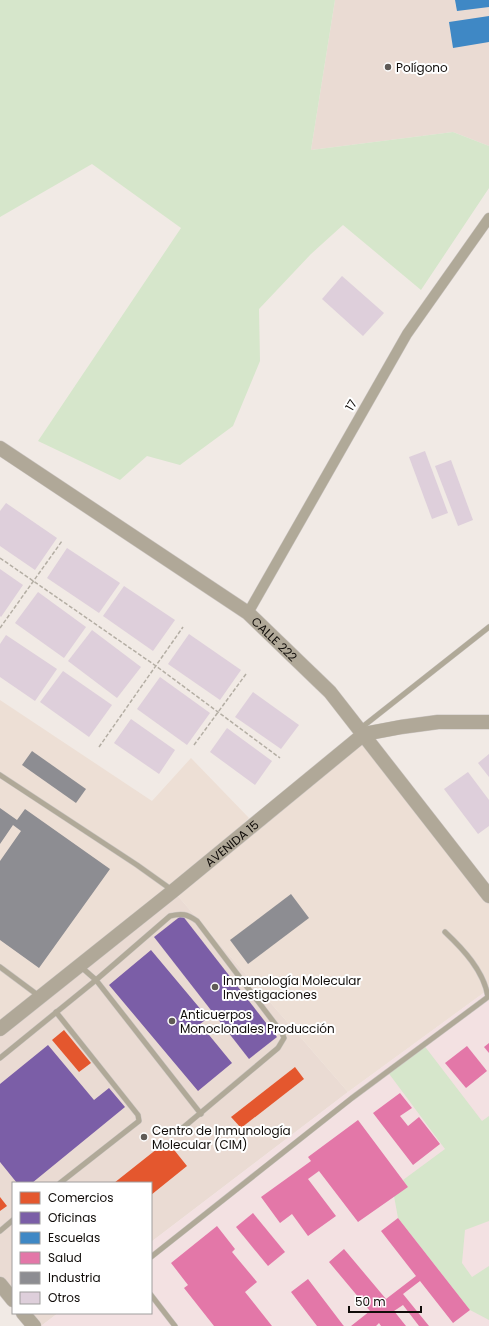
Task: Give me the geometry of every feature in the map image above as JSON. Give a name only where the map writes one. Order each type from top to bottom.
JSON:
[{"type":"main road","name":"CALLE 222","points":[[0,448],[248,613],[330,692],[489,896]]},
{"type":"main road","name":"AVENIDA 15","points":[[0,1029],[173,891],[362,732],[438,722],[489,722]]},
{"type":"main road","points":[[0,1284],[12,1299]]},
{"type":"main road","points":[[24,1314],[34,1326]]},
{"type":"street","name":"17","points":[[248,613],[406,334],[489,218]]},
{"type":"lane","points":[[362,732],[489,627]]},
{"type":"lane","points":[[0,775],[137,865],[173,891]]},
{"type":"lane","points":[[0,1058],[96,980],[170,916],[180,914],[188,915],[197,921],[282,1033],[284,1038],[278,1048],[179,1132]]},
{"type":"lane","points":[[152,1256],[352,1098],[489,998],[487,989],[480,974],[462,949],[445,932]]},
{"type":"lane","points":[[80,965],[96,980],[201,1114]]},
{"type":"lane","points":[[0,967],[40,997]]},
{"type":"lane","points":[[56,1012],[138,1116],[139,1120],[61,1182]]},
{"type":"lane","points":[[0,1231],[12,1221]]},
{"type":"lane","points":[[152,1296],[175,1326]]},
{"type":"path","points":[[0,628],[62,541]]},
{"type":"path","points":[[0,558],[156,666],[280,758]]},
{"type":"path","points":[[99,747],[183,627]]},
{"type":"path","points":[[194,745],[246,674]]},
{"type":"shaded area","points":[[335,0],[489,0],[489,146],[453,132],[311,150]]},
{"type":"shaded area","points":[[0,700],[152,801],[191,758],[249,818],[179,886],[364,734],[489,896],[489,989],[348,1092],[177,895],[0,1029]]},
{"type":"shaded area","name":"Centro de Inmunología Molecular (CIM)","points":[[177,895],[348,1092],[152,1241],[152,1182],[12,1182],[12,1299],[0,1284],[0,1035]]},
{"type":"shaded area","points":[[489,989],[489,1326],[41,1326],[57,1314],[152,1314],[152,1241],[348,1092]]},
{"type":"shaded area","points":[[24,1314],[57,1314],[41,1326],[34,1326]]},
{"type":"green space","points":[[0,0],[335,0],[311,150],[453,132],[489,146],[489,188],[421,290],[343,225],[311,254],[259,309],[260,361],[233,426],[180,465],[147,456],[120,480],[38,441],[181,228],[92,164],[0,217]]},
{"type":"green space","points":[[423,1044],[482,1121],[489,1116],[489,1221],[465,1230],[462,1263],[472,1277],[489,1266],[489,1320],[470,1310],[398,1218],[394,1196],[408,1187],[403,1180],[445,1149],[387,1071]]},
{"type":"building: Comercios","points":[[64,1030],[91,1063],[79,1072],[52,1040]]},
{"type":"building: Comercios","points":[[295,1067],[304,1079],[241,1128],[231,1117]]},
{"type":"building: Comercios","points":[[167,1141],[187,1166],[152,1194],[152,1182],[115,1182]]},
{"type":"building: Comercios","points":[[0,1197],[7,1206],[0,1211]]},
{"type":"building: Oficinas","name":"Inmunología Molecular Investigaciones","points":[[182,915],[277,1037],[249,1059],[154,937]]},
{"type":"building: Oficinas","name":"Anticuerpos Monoclonales Producción","points":[[151,950],[208,1018],[200,1024],[232,1063],[198,1091],[109,985]]},
{"type":"building: Oficinas","name":"Centro de Inmunología Molecular (CIM)","points":[[48,1045],[94,1100],[109,1088],[125,1107],[33,1182],[16,1182],[0,1162],[0,1084]]},
{"type":"building: Escuelas","points":[[455,0],[489,0],[489,7],[457,11]]},
{"type":"building: Escuelas","points":[[489,16],[489,42],[453,48],[449,22]]},
{"type":"building: Salud","points":[[489,1043],[489,1053],[484,1047]]},
{"type":"building: Salud","points":[[467,1046],[487,1071],[466,1088],[445,1063]]},
{"type":"building: Salud","points":[[400,1093],[412,1108],[400,1116],[408,1126],[419,1117],[440,1144],[413,1165],[373,1113]]},
{"type":"building: Salud","points":[[358,1120],[408,1187],[358,1222],[319,1171],[308,1179],[336,1216],[308,1236],[292,1214],[280,1223],[261,1197],[311,1161],[308,1157]]},
{"type":"building: Salud","points":[[253,1213],[285,1252],[268,1266],[236,1227]]},
{"type":"building: Salud","points":[[398,1218],[470,1310],[453,1323],[420,1281],[403,1294],[429,1326],[419,1326],[403,1305],[394,1311],[406,1326],[381,1326],[379,1323],[376,1326],[351,1326],[370,1311],[329,1262],[344,1249],[386,1299],[416,1276],[381,1231]]},
{"type":"building: Salud","points":[[217,1226],[235,1249],[232,1252],[257,1282],[245,1292],[272,1326],[214,1326],[184,1288],[188,1285],[171,1263]]},
{"type":"building: Salud","points":[[308,1279],[344,1326],[317,1326],[291,1292]]},
{"type":"building: Industria","points":[[32,751],[86,789],[76,803],[22,765]]},
{"type":"building: Industria","points":[[0,808],[17,820],[25,809],[110,869],[39,968],[0,940],[0,861],[21,831],[13,825],[0,844]]},
{"type":"building: Industria","points":[[291,894],[309,918],[248,964],[230,940]]},
{"type":"building: Otros","points":[[342,276],[384,313],[363,336],[322,299]]},
{"type":"building: Otros","points":[[425,451],[448,513],[432,519],[409,457]]},
{"type":"building: Otros","points":[[451,460],[473,520],[458,526],[435,466]]},
{"type":"building: Otros","points":[[6,503],[57,538],[35,570],[0,546],[0,511]]},
{"type":"building: Otros","points":[[67,548],[120,583],[99,613],[47,578]]},
{"type":"building: Otros","points":[[0,569],[23,585],[1,617],[0,616]]},
{"type":"building: Otros","points":[[124,586],[175,620],[153,651],[103,616]]},
{"type":"building: Otros","points":[[38,592],[86,627],[64,658],[15,623]]},
{"type":"building: Otros","points":[[92,630],[141,667],[117,698],[68,661]]},
{"type":"building: Otros","points":[[189,634],[241,670],[220,700],[168,664]]},
{"type":"building: Otros","points":[[6,635],[57,669],[35,701],[0,677],[0,644]]},
{"type":"building: Otros","points":[[63,671],[112,705],[89,737],[40,702]]},
{"type":"building: Otros","points":[[160,677],[210,713],[187,745],[137,709]]},
{"type":"building: Otros","points":[[253,692],[299,725],[281,749],[235,717]]},
{"type":"building: Otros","points":[[131,719],[175,750],[159,774],[114,743]]},
{"type":"building: Otros","points":[[227,728],[272,761],[255,785],[210,752]]},
{"type":"building: Otros","points":[[489,754],[489,777],[478,763]]},
{"type":"building: Otros","points":[[468,772],[489,800],[489,826],[478,834],[444,789]]},
{"type":"place","name":"Polígono","points":[[388,67]]},
{"type":"place","name":"Inmunología Molecular Investigaciones","points":[[215,987]]},
{"type":"place","name":"Anticuerpos Monoclonales Producción","points":[[172,1021]]},
{"type":"place","name":"Centro de Inmunología Molecular (CIM)","points":[[144,1137]]}]
